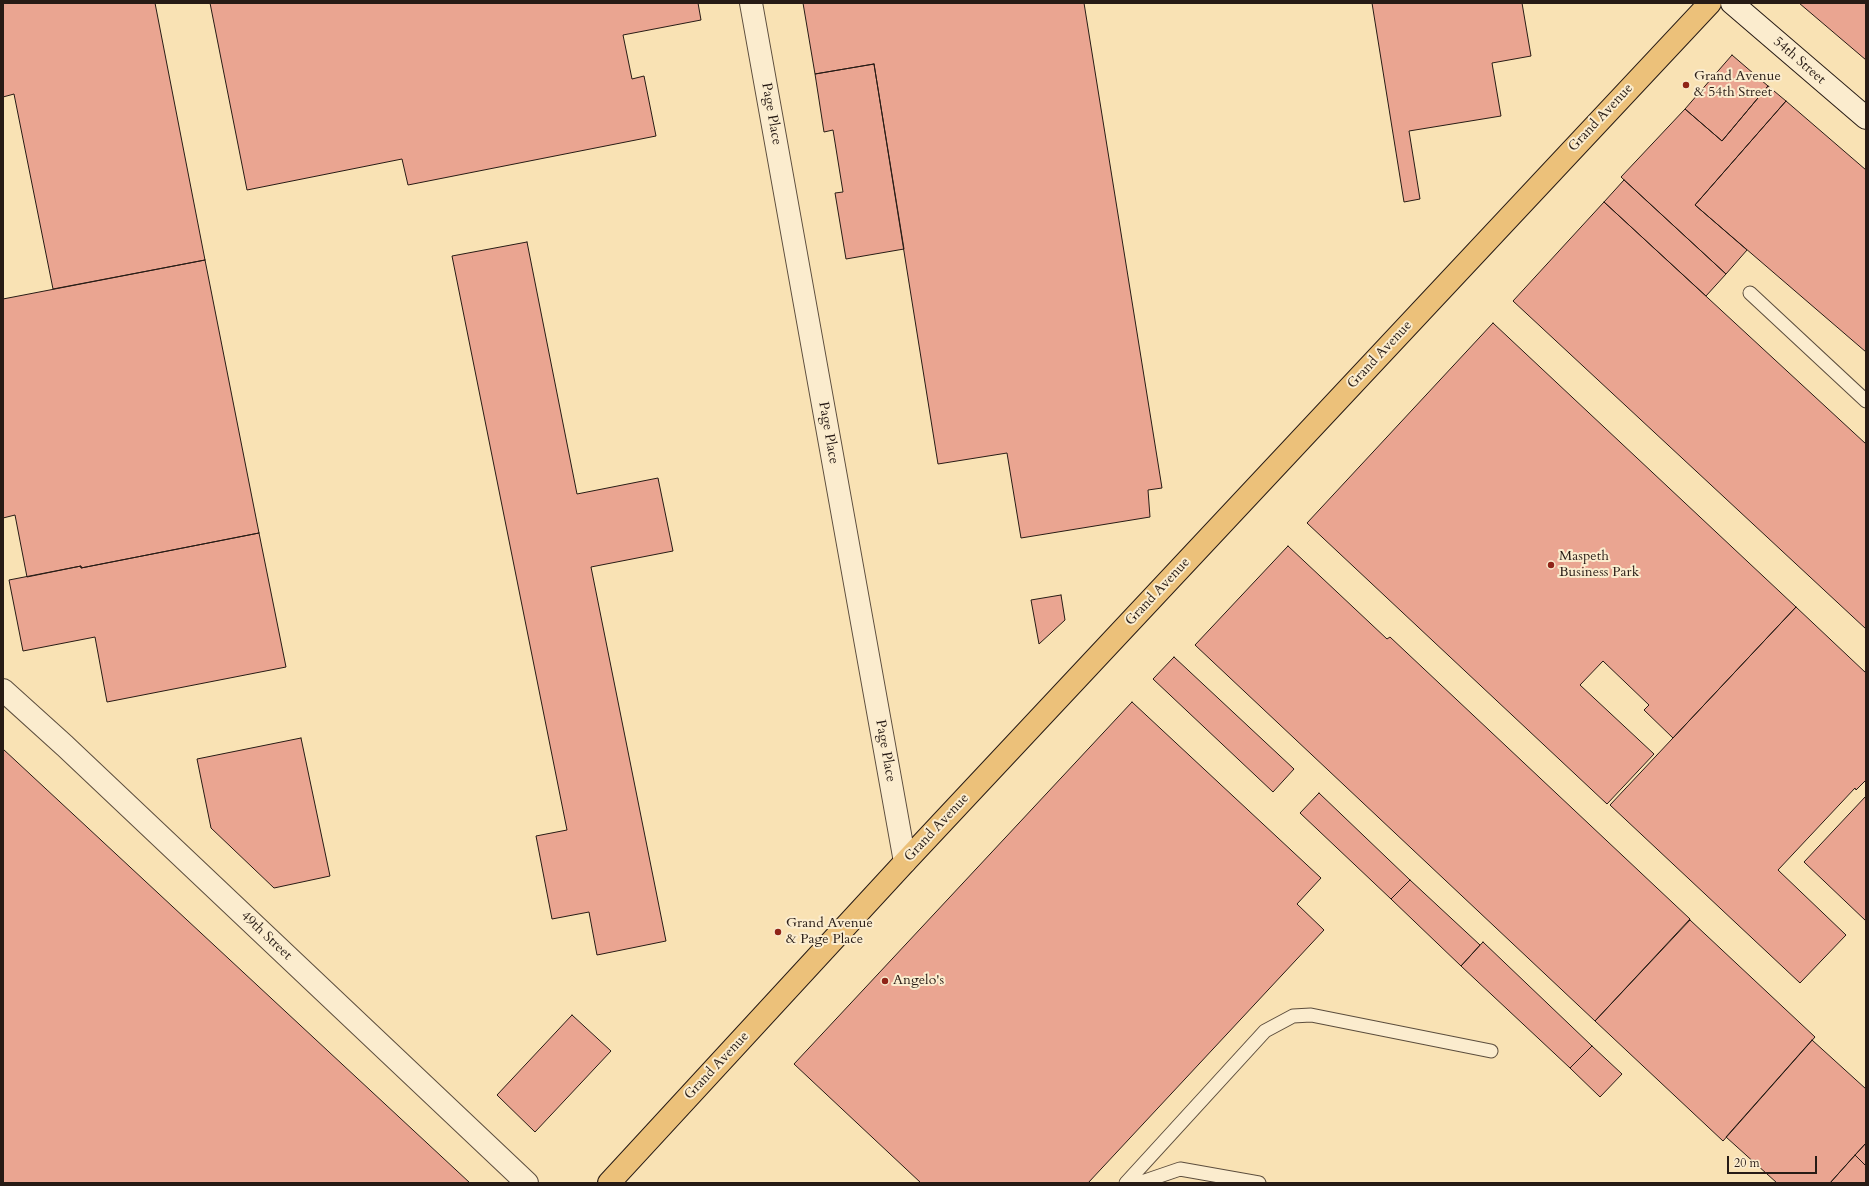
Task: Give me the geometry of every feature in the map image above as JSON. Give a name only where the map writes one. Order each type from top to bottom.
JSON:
[{"type":"main road","name":"Grand Avenue","points":[[609,1183],[905,862],[1710,3]]},
{"type":"street","name":"Page Place","points":[[751,3],[905,862]]},
{"type":"street","name":"54th Street","points":[[1732,3],[1866,118]]},
{"type":"street","name":"49th Street","points":[[3,690],[65,746],[527,1183]]},
{"type":"lane","points":[[1750,294],[1866,401]]},
{"type":"lane","points":[[1126,1183],[1265,1031],[1293,1016],[1311,1015],[1491,1052]]},
{"type":"lane","points":[[1138,1183],[1180,1169],[1259,1183]]},
{"type":"building","points":[[3,3],[155,3],[205,260],[53,289],[14,94],[3,97]]},
{"type":"building","points":[[210,3],[698,3],[701,20],[623,35],[632,79],[644,76],[656,136],[408,185],[402,159],[247,190]]},
{"type":"building","points":[[803,3],[1084,3],[1162,488],[1148,490],[1150,517],[1021,538],[1007,453],[938,464],[874,64],[815,74]]},
{"type":"building","points":[[1372,3],[1522,3],[1531,56],[1492,63],[1501,116],[1409,131],[1420,199],[1404,202]]},
{"type":"building","points":[[1799,3],[1866,3],[1866,60]]},
{"type":"building","points":[[1732,55],[1768,86],[1722,141],[1685,109]]},
{"type":"building","points":[[874,64],[904,249],[846,259],[835,193],[843,192],[833,130],[824,132],[815,74]]},
{"type":"building","points":[[1768,86],[1786,101],[1695,205],[1747,250],[1726,274],[1621,177],[1685,109],[1722,141]]},
{"type":"building","points":[[1786,101],[1866,170],[1866,352],[1695,205]]},
{"type":"building","points":[[1624,180],[1726,274],[1706,296],[1604,202]]},
{"type":"building","points":[[1604,202],[1866,444],[1866,629],[1513,301]]},
{"type":"building","points":[[527,242],[577,494],[658,478],[673,551],[591,567],[666,941],[597,955],[589,912],[552,919],[536,836],[567,830],[452,256]]},
{"type":"building","points":[[205,260],[259,533],[81,568],[81,566],[27,577],[15,515],[3,518],[3,299]]},
{"type":"building","name":"Maspeth Business Park","points":[[1493,323],[1796,607],[1673,738],[1644,710],[1649,705],[1603,661],[1580,685],[1654,754],[1607,804],[1307,523]]},
{"type":"building","points":[[259,533],[286,667],[107,702],[95,637],[23,651],[9,580],[81,566],[81,568]]},
{"type":"building","points":[[1288,546],[1387,639],[1390,637],[1690,919],[1595,1021],[1195,645]]},
{"type":"building","points":[[1061,595],[1065,620],[1039,644],[1031,600]]},
{"type":"building","points":[[1796,607],[1866,673],[1866,780],[1856,790],[1855,788],[1778,870],[1846,935],[1800,983],[1610,805]]},
{"type":"building","points":[[1174,657],[1294,769],[1273,792],[1153,679]]},
{"type":"building","points":[[1132,702],[1321,878],[1297,904],[1324,930],[1088,1183],[921,1183],[794,1064]]},
{"type":"building","points":[[301,738],[330,876],[274,888],[211,828],[197,759]]},
{"type":"building","points":[[3,749],[470,1183],[3,1183]]},
{"type":"building","points":[[1319,793],[1410,880],[1391,899],[1300,813]]},
{"type":"building","points":[[1866,796],[1866,921],[1804,862]]},
{"type":"building","points":[[1410,880],[1480,945],[1461,966],[1391,899]]},
{"type":"building","points":[[1690,920],[1815,1037],[1723,1141],[1595,1021]]},
{"type":"building","points":[[1483,942],[1592,1046],[1570,1068],[1461,966]]},
{"type":"building","points":[[572,1015],[611,1051],[535,1132],[497,1095]]},
{"type":"building","points":[[1812,1040],[1866,1089],[1866,1143],[1830,1183],[1777,1183],[1726,1137]]},
{"type":"building","points":[[1592,1046],[1622,1074],[1600,1097],[1570,1068]]},
{"type":"building","points":[[1866,1143],[1866,1166],[1855,1155]]},
{"type":"building","points":[[1855,1155],[1866,1166],[1866,1183],[1830,1183]]},
{"type":"place","name":"Grand Avenue & 54th Street","points":[[1686,85]]},
{"type":"place","name":"Maspeth Business Park","points":[[1551,565]]},
{"type":"place","name":"Grand Avenue & Page Place","points":[[778,932]]},
{"type":"place","name":"Angelo's","points":[[885,981]]}]
